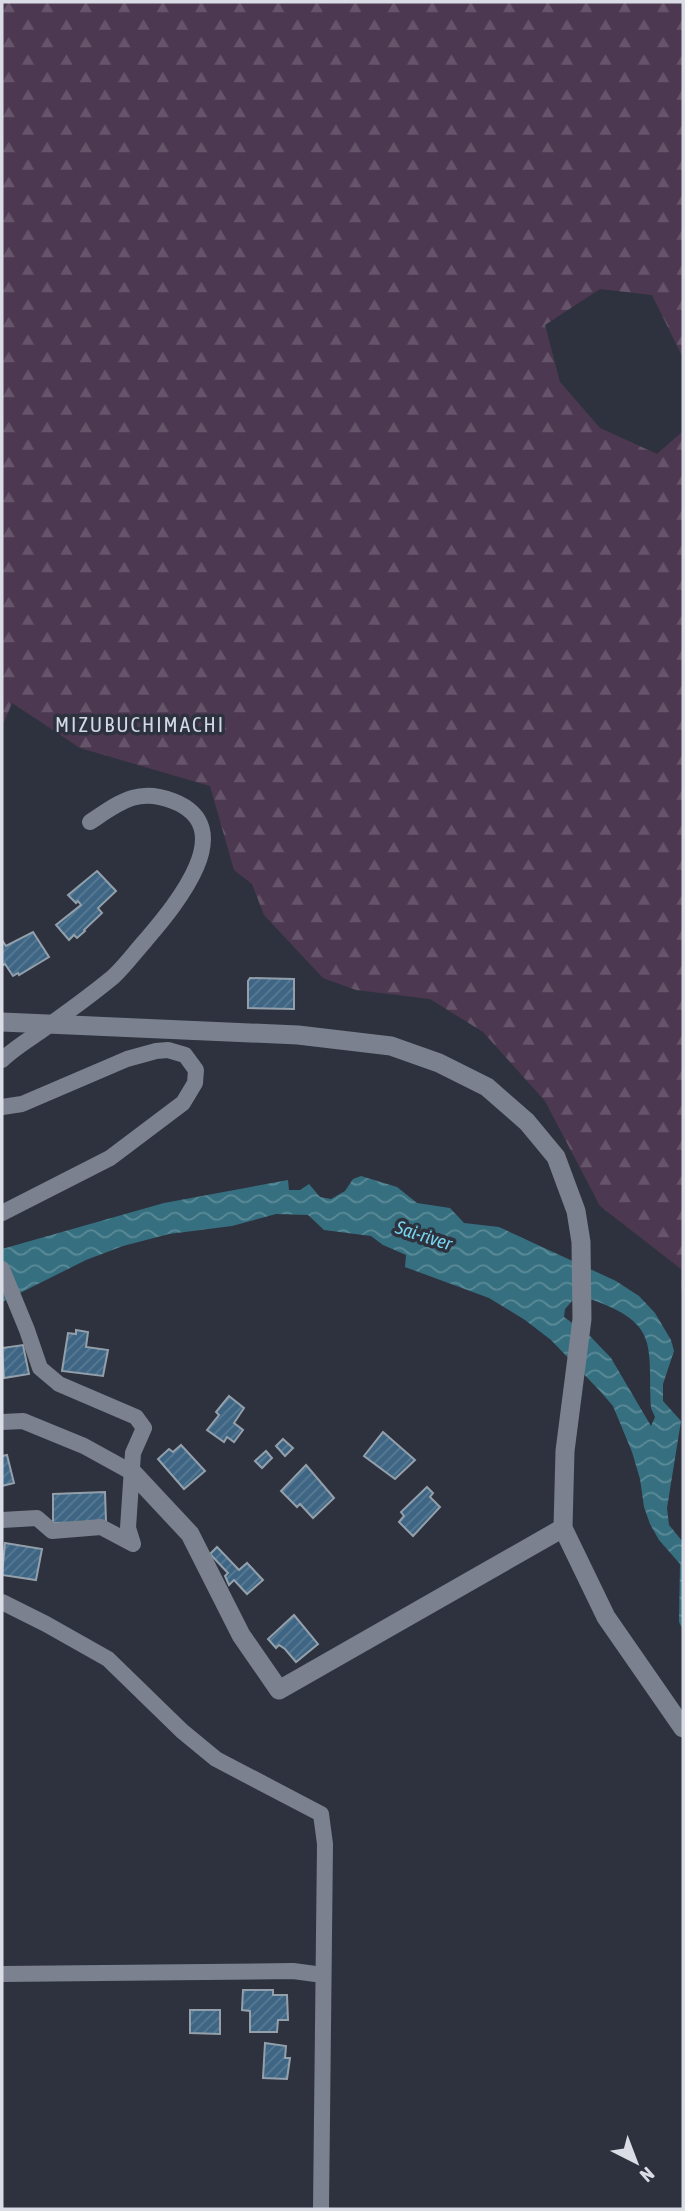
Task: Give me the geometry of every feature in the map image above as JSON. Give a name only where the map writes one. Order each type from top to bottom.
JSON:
[{"type":"street","points":[[2,1060],[115,975],[192,880],[202,852],[202,834],[195,816],[180,804],[157,795],[131,797],[90,822]]},
{"type":"street","points":[[2,1022],[298,1035],[391,1046],[439,1063],[488,1087],[527,1122],[556,1157],[576,1211],[583,1269],[582,1319],[565,1451],[563,1528],[606,1617],[683,1728]]},
{"type":"street","points":[[2,1108],[22,1104],[127,1059],[156,1051],[168,1050],[185,1055],[196,1070],[195,1083],[183,1103],[110,1158],[2,1213]]},
{"type":"street","points":[[2,1269],[40,1368],[58,1384],[136,1417],[144,1429],[133,1453],[128,1528],[134,1544],[102,1527],[52,1531],[37,1518],[2,1520]]},
{"type":"street","points":[[2,1422],[23,1421],[85,1446],[133,1473],[190,1534],[242,1635],[279,1690],[563,1528]]},
{"type":"street","points":[[2,1602],[108,1659],[182,1731],[216,1759],[321,1814],[325,1844],[321,2209]]},
{"type":"street","points":[[2,1974],[293,1971],[323,1975]]},
{"type":"green space","points":[[2,2],[683,2],[683,373],[682,356],[652,295],[600,289],[545,325],[560,382],[600,428],[657,454],[683,431],[683,1349],[681,1269],[600,1206],[545,1101],[483,1032],[430,999],[356,990],[323,978],[264,915],[252,884],[234,870],[210,786],[80,748],[12,703],[2,727]]},
{"type":"water","name":"Sai-river","points":[[361,1176],[397,1187],[417,1203],[450,1208],[464,1223],[499,1227],[616,1281],[639,1296],[655,1313],[671,1340],[674,1351],[663,1384],[663,1401],[681,1421],[667,1508],[669,1525],[683,1542],[683,1630],[679,1622],[680,1564],[659,1540],[650,1524],[632,1452],[613,1406],[551,1340],[525,1320],[489,1298],[405,1267],[406,1255],[383,1245],[371,1236],[324,1230],[308,1215],[276,1214],[232,1226],[169,1234],[123,1246],[86,1260],[2,1302],[2,1249],[164,1203],[288,1180],[289,1190],[300,1190],[309,1184],[320,1197],[331,1199],[345,1191],[353,1179]],"holes":[[[593,1300],[630,1318],[640,1328],[646,1340],[651,1408],[655,1417],[651,1426],[611,1358],[590,1336],[564,1317],[565,1309],[572,1301]]]},
{"type":"building","points":[[97,871],[116,891],[98,908],[102,913],[85,931],[77,938],[74,935],[69,940],[56,925],[81,905],[68,895]]},
{"type":"building","points":[[33,932],[49,957],[13,976],[5,964],[2,966],[2,940],[6,946]]},
{"type":"building","points":[[250,978],[294,979],[294,1009],[248,1008]]},
{"type":"building","points":[[76,1330],[88,1332],[86,1347],[108,1350],[103,1376],[62,1371],[68,1333],[76,1334]]},
{"type":"building","points":[[23,1345],[29,1374],[4,1378],[2,1348]]},
{"type":"building","points":[[229,1396],[244,1408],[234,1423],[243,1430],[234,1442],[227,1437],[224,1442],[207,1430],[219,1415],[216,1412]]},
{"type":"building","points":[[383,1432],[415,1460],[395,1479],[364,1456]]},
{"type":"building","points":[[283,1439],[293,1448],[285,1456],[276,1446]]},
{"type":"building","points":[[181,1445],[205,1471],[184,1489],[158,1459],[169,1449],[173,1452]]},
{"type":"building","points":[[266,1451],[272,1458],[262,1468],[255,1461]]},
{"type":"building","points":[[7,1455],[14,1483],[2,1486],[2,1456]]},
{"type":"building","points":[[306,1465],[334,1498],[313,1518],[300,1504],[297,1507],[281,1491]]},
{"type":"building","points":[[427,1487],[433,1493],[430,1497],[440,1507],[413,1536],[399,1522],[404,1516],[401,1512]]},
{"type":"building","points":[[105,1492],[106,1522],[53,1523],[53,1494]]},
{"type":"building","points":[[5,1543],[42,1549],[36,1580],[2,1575]]},
{"type":"building","points":[[217,1547],[239,1570],[247,1563],[263,1580],[247,1594],[234,1580],[229,1585],[225,1576],[228,1573],[210,1554]]},
{"type":"building","points":[[294,1615],[318,1644],[296,1662],[285,1649],[279,1645],[276,1648],[268,1639]]},
{"type":"building","points":[[243,1990],[273,1990],[273,1995],[287,1995],[288,2020],[278,2020],[277,2032],[250,2032],[250,2011],[242,2010]]},
{"type":"building","points":[[190,2010],[220,2010],[220,2034],[190,2033]]},
{"type":"building","points":[[265,2043],[286,2046],[285,2058],[290,2058],[287,2079],[263,2078]]},
{"type":"district","name":"MIZUBUCHIMACHI","points":[[140,724]]}]
